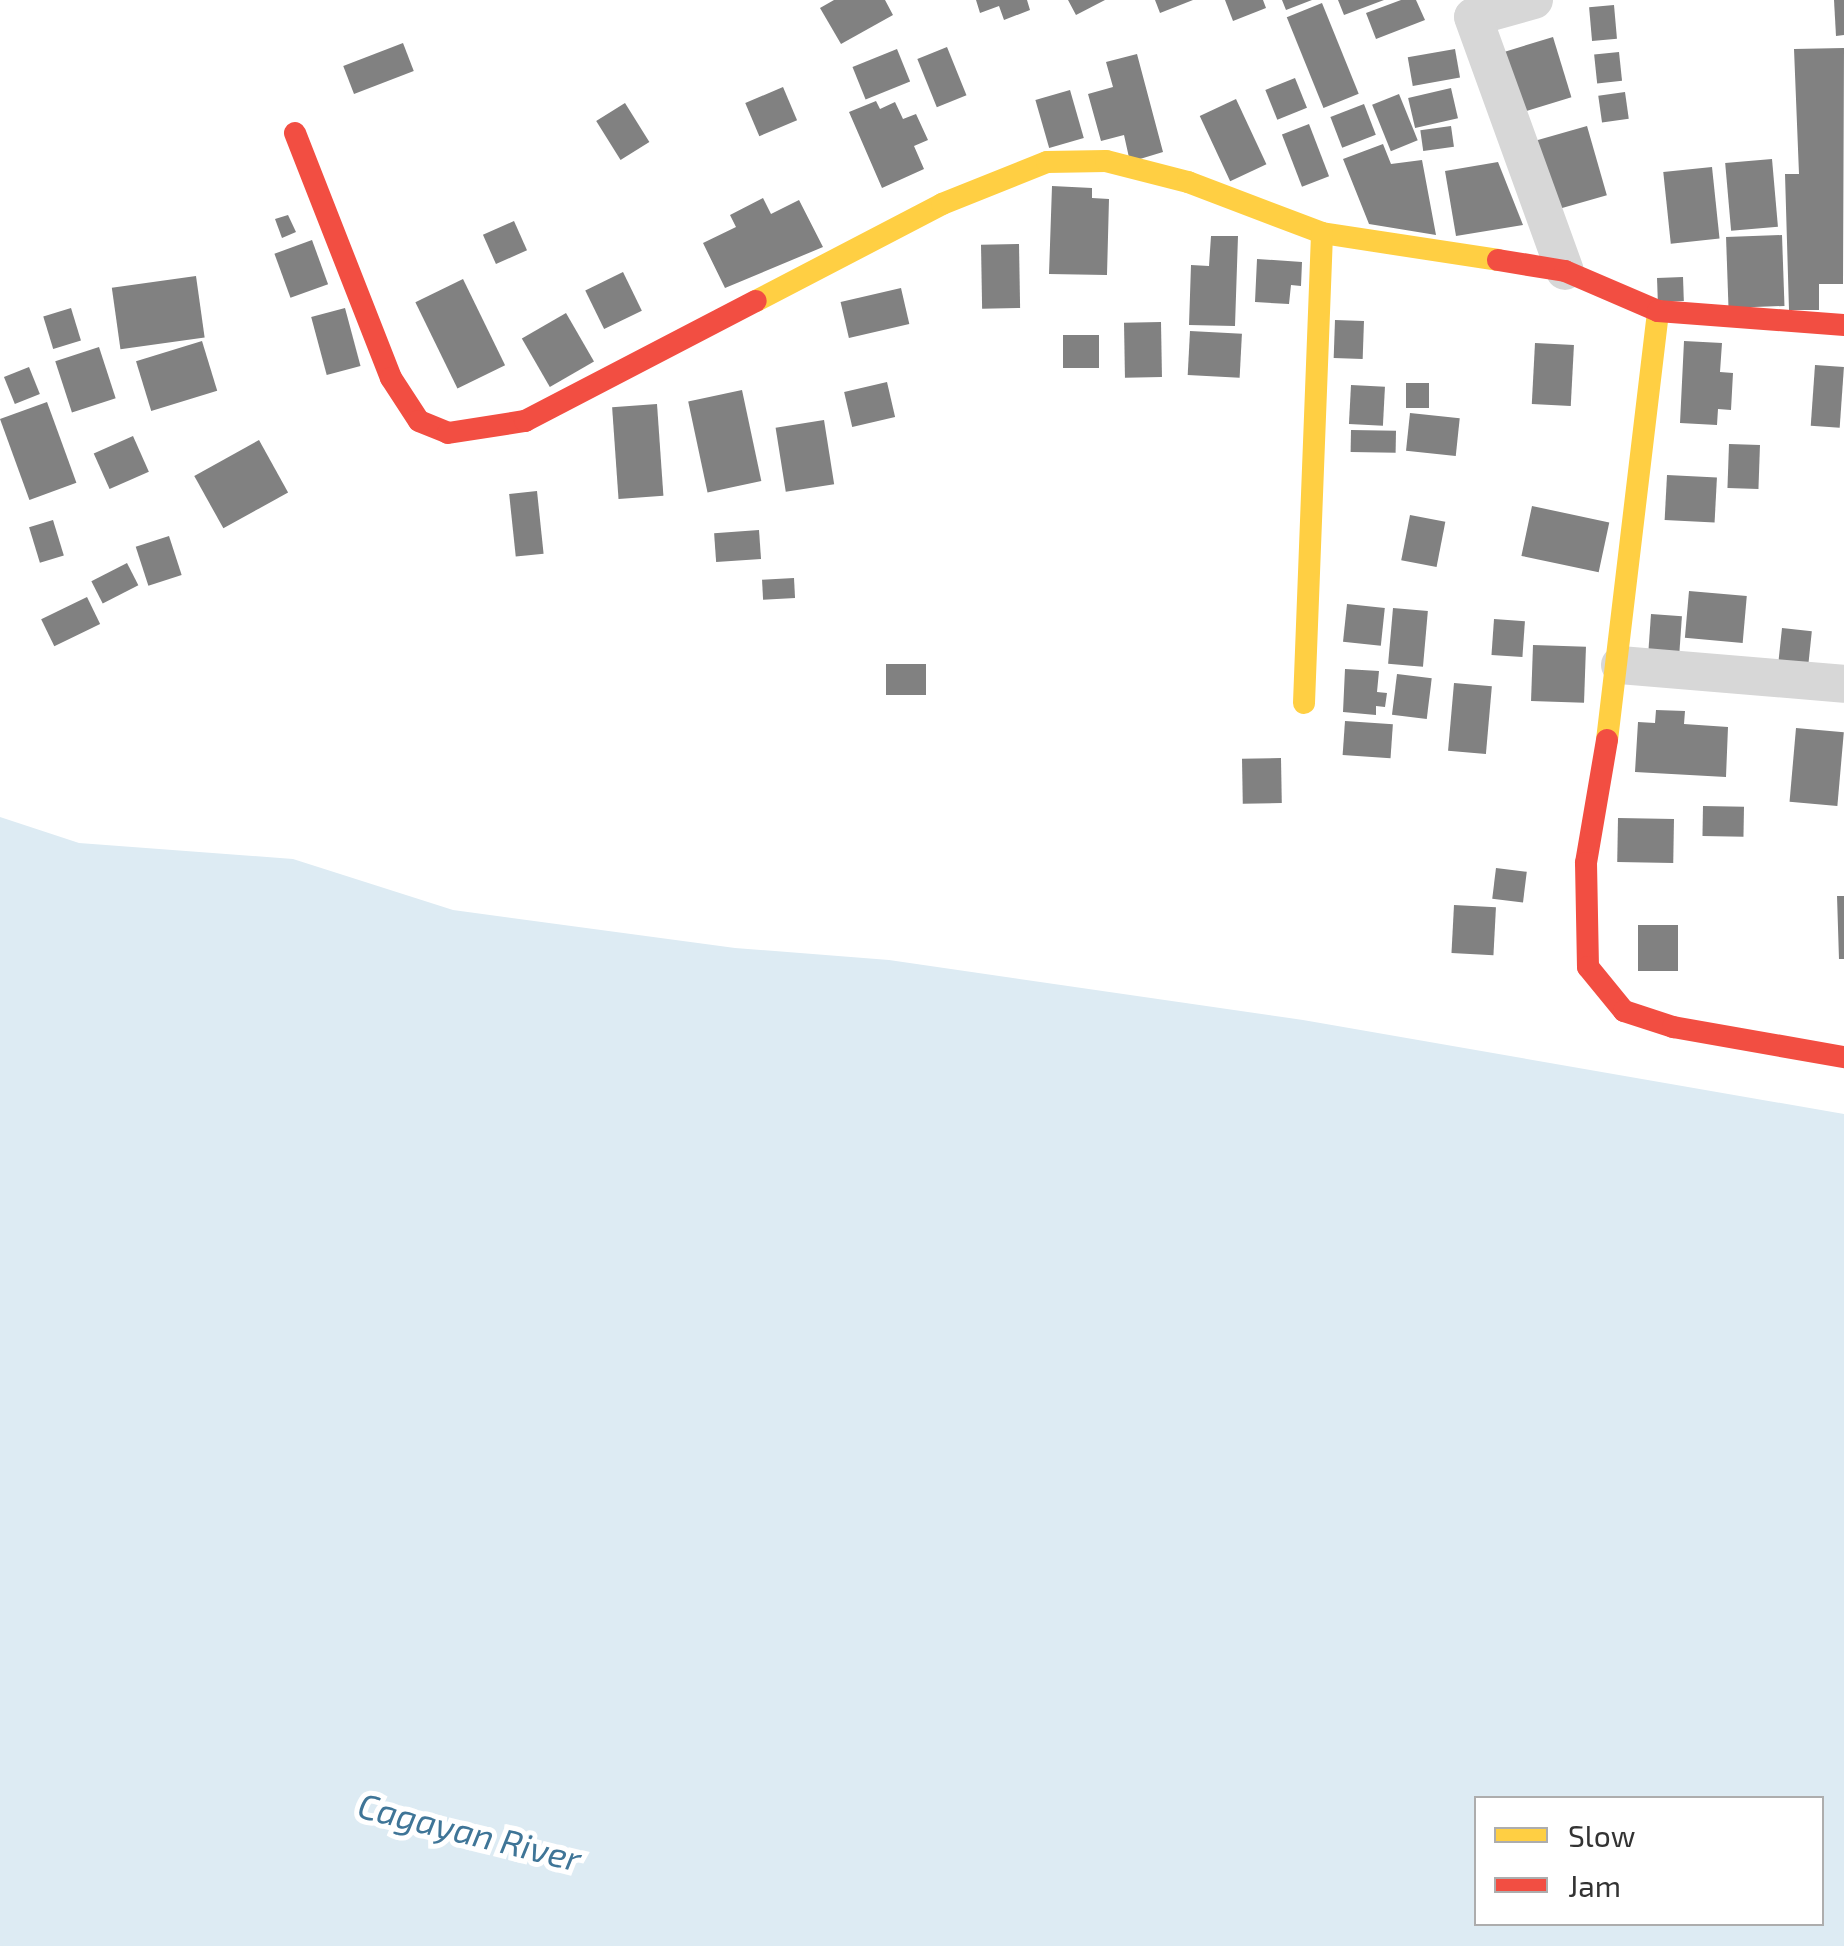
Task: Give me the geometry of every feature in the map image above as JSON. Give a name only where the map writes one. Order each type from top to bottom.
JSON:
[{"type":"street","points":[[1534,0],[1473,18],[1564,271]]},
{"type":"street","points":[[295,133],[390,378],[419,422],[448,433],[525,422],[942,204],[1047,162],[1106,161],[1172,178],[1322,233],[1564,271],[1658,311],[1844,326]]},
{"type":"street","points":[[1304,703],[1322,233]]},
{"type":"street","points":[[1658,311],[1620,665],[1586,863],[1588,967],[1624,1011],[1673,1028],[1844,1057]]},
{"type":"street","points":[[1620,665],[1844,684]]},
{"type":"water","name":"Cagayan River","points":[[0,817],[79,843],[293,859],[453,910],[735,948],[889,960],[1303,1020],[1844,1114],[1844,1946],[0,1946]]},
{"type":"building","points":[[834,0],[885,0],[893,15],[841,44],[820,8]]},
{"type":"building","points":[[976,0],[1027,0],[1030,10],[1004,20],[999,6],[980,13]]},
{"type":"building","points":[[1068,0],[1105,0],[1076,15]]},
{"type":"building","points":[[1155,0],[1193,0],[1160,13]]},
{"type":"building","points":[[1225,0],[1263,0],[1266,8],[1233,21]]},
{"type":"building","points":[[1282,0],[1312,0],[1286,10]]},
{"type":"building","points":[[1338,0],[1384,0],[1344,15]]},
{"type":"building","points":[[1401,0],[1416,0],[1425,20],[1376,39],[1366,13]]},
{"type":"building","points":[[1834,0],[1844,0],[1844,35],[1836,36]]},
{"type":"building","points":[[1322,3],[1359,94],[1323,108],[1287,17]]},
{"type":"building","points":[[1614,5],[1617,39],[1592,41],[1589,7]]},
{"type":"building","points":[[1553,37],[1571,97],[1522,112],[1503,52]]},
{"type":"building","points":[[403,43],[414,71],[354,94],[343,66]]},
{"type":"building","points":[[947,47],[966,95],[937,107],[917,59]]},
{"type":"building","points":[[1844,48],[1843,284],[1819,284],[1819,310],[1789,310],[1785,174],[1799,174],[1794,49]]},
{"type":"building","points":[[897,49],[910,81],[866,99],[852,67]]},
{"type":"building","points":[[1455,49],[1460,78],[1413,86],[1408,57]]},
{"type":"building","points":[[1619,52],[1622,81],[1597,83],[1594,55]]},
{"type":"building","points":[[1137,54],[1163,152],[1130,162],[1124,135],[1101,141],[1088,94],[1113,87],[1106,62]]},
{"type":"building","points":[[1295,78],[1307,108],[1277,120],[1265,90]]},
{"type":"building","points":[[783,87],[797,120],[759,136],[745,103]]},
{"type":"building","points":[[1451,88],[1458,118],[1415,128],[1408,98]]},
{"type":"building","points":[[1070,90],[1084,138],[1049,148],[1035,100]]},
{"type":"building","points":[[1625,92],[1629,119],[1602,122],[1598,96]]},
{"type":"building","points":[[1399,94],[1418,140],[1391,151],[1372,105]]},
{"type":"building","points":[[1236,99],[1266,164],[1230,181],[1200,116]]},
{"type":"building","points":[[876,101],[880,109],[895,102],[903,119],[916,114],[928,140],[914,146],[924,169],[882,188],[849,112]]},
{"type":"building","points":[[625,103],[649,142],[621,160],[596,121]]},
{"type":"building","points":[[1364,104],[1376,135],[1342,148],[1330,117]]},
{"type":"building","points":[[1309,124],[1329,176],[1302,187],[1282,134]]},
{"type":"building","points":[[1451,126],[1454,147],[1423,151],[1420,130]]},
{"type":"building","points":[[1587,126],[1607,195],[1557,210],[1537,140]]},
{"type":"building","points":[[1383,144],[1391,164],[1422,160],[1436,235],[1369,224],[1343,159]]},
{"type":"building","points":[[1772,159],[1778,227],[1731,231],[1725,163]]},
{"type":"building","points":[[1498,162],[1523,225],[1456,236],[1445,171]]},
{"type":"building","points":[[1712,167],[1720,239],[1671,244],[1663,172]]},
{"type":"building","points":[[1052,186],[1092,188],[1092,198],[1109,199],[1107,275],[1049,274]]},
{"type":"building","points":[[763,198],[771,214],[799,200],[823,247],[725,288],[703,243],[736,227],[730,215]]},
{"type":"building","points":[[288,215],[296,232],[282,238],[275,219]]},
{"type":"building","points":[[514,221],[527,250],[496,264],[483,235]]},
{"type":"building","points":[[1782,235],[1784,306],[1729,308],[1726,237]]},
{"type":"building","points":[[1211,236],[1238,236],[1235,326],[1189,325],[1191,265],[1209,266]]},
{"type":"building","points":[[312,240],[328,284],[290,298],[274,254]]},
{"type":"building","points":[[1019,244],[1020,308],[982,309],[981,245]]},
{"type":"building","points":[[1257,259],[1302,262],[1301,286],[1291,285],[1289,304],[1255,302]]},
{"type":"building","points":[[623,272],[642,311],[604,329],[585,290]]},
{"type":"building","points":[[196,276],[205,337],[120,349],[112,288]]},
{"type":"building","points":[[1683,277],[1684,301],[1658,302],[1657,278]]},
{"type":"building","points":[[463,279],[505,365],[457,389],[415,302]]},
{"type":"building","points":[[901,288],[909,324],[849,338],[841,302]]},
{"type":"building","points":[[71,308],[81,341],[53,349],[43,316]]},
{"type":"building","points":[[345,308],[361,366],[327,375],[311,317]]},
{"type":"building","points":[[566,313],[594,361],[550,387],[522,338]]},
{"type":"building","points":[[1335,320],[1364,321],[1363,359],[1334,358]]},
{"type":"building","points":[[1161,322],[1162,377],[1125,378],[1124,323]]},
{"type":"building","points":[[1190,331],[1242,334],[1240,378],[1188,375]]},
{"type":"building","points":[[1063,335],[1099,335],[1099,368],[1063,368]]},
{"type":"building","points":[[202,341],[217,391],[151,411],[136,361]]},
{"type":"building","points":[[1684,341],[1722,343],[1720,372],[1733,373],[1731,410],[1718,409],[1717,425],[1680,423]]},
{"type":"building","points":[[1535,343],[1574,345],[1571,406],[1532,404]]},
{"type":"building","points":[[99,347],[116,398],[72,413],[55,361]]},
{"type":"building","points":[[1815,365],[1844,367],[1840,428],[1811,426]]},
{"type":"building","points":[[29,367],[40,394],[15,404],[4,377]]},
{"type":"building","points":[[887,382],[895,417],[852,427],[844,392]]},
{"type":"building","points":[[1406,383],[1429,383],[1429,408],[1406,408]]},
{"type":"building","points":[[1351,385],[1385,387],[1383,426],[1349,424]]},
{"type":"building","points":[[742,390],[761,481],[708,492],[688,401]]},
{"type":"building","points":[[47,402],[76,483],[29,500],[0,419]]},
{"type":"building","points":[[657,404],[663,496],[619,499],[612,407]]},
{"type":"building","points":[[1410,413],[1460,418],[1456,456],[1406,451]]},
{"type":"building","points":[[824,420],[834,484],[786,492],[776,428]]},
{"type":"building","points":[[1351,430],[1396,431],[1396,453],[1351,452]]},
{"type":"building","points":[[133,436],[149,472],[110,489],[94,453]]},
{"type":"building","points":[[259,440],[288,492],[223,528],[194,476]]},
{"type":"building","points":[[1729,444],[1760,445],[1758,489],[1727,488]]},
{"type":"building","points":[[1667,475],[1717,478],[1715,523],[1665,520]]},
{"type":"building","points":[[537,491],[544,554],[516,557],[509,494]]},
{"type":"building","points":[[1532,506],[1609,522],[1599,572],[1521,556]]},
{"type":"building","points":[[1410,515],[1445,522],[1437,567],[1401,560]]},
{"type":"building","points":[[53,520],[64,555],[40,563],[29,527]]},
{"type":"building","points":[[759,530],[761,559],[716,562],[714,533]]},
{"type":"building","points":[[169,536],[182,575],[148,586],[136,547]]},
{"type":"building","points":[[127,563],[138,585],[103,603],[91,581]]},
{"type":"building","points":[[794,578],[795,598],[763,600],[762,580]]},
{"type":"building","points":[[1689,591],[1747,596],[1743,643],[1685,638]]},
{"type":"building","points":[[87,597],[100,624],[54,646],[41,619]]},
{"type":"building","points":[[1347,604],[1385,608],[1381,646],[1343,642]]},
{"type":"building","points":[[1393,608],[1428,611],[1423,667],[1388,664]]},
{"type":"building","points":[[1651,614],[1682,616],[1679,657],[1648,655]]},
{"type":"building","points":[[1494,619],[1525,621],[1522,657],[1491,655]]},
{"type":"building","points":[[1782,628],[1812,631],[1808,669],[1778,666]]},
{"type":"building","points":[[1533,645],[1586,647],[1584,703],[1531,701]]},
{"type":"building","points":[[886,664],[926,664],[926,695],[886,695]]},
{"type":"building","points":[[1345,669],[1379,671],[1377,692],[1387,693],[1385,707],[1376,706],[1376,715],[1343,712]]},
{"type":"building","points":[[1397,674],[1432,678],[1427,719],[1392,715]]},
{"type":"building","points":[[1454,683],[1492,686],[1486,754],[1448,751]]},
{"type":"building","points":[[1656,710],[1685,711],[1684,724],[1728,727],[1726,777],[1635,772],[1638,722],[1655,723]]},
{"type":"building","points":[[1345,721],[1393,724],[1391,758],[1343,755]]},
{"type":"building","points":[[1796,728],[1844,732],[1837,806],[1790,802]]},
{"type":"building","points":[[1281,758],[1282,803],[1243,804],[1242,759]]},
{"type":"building","points":[[1703,806],[1744,807],[1743,837],[1702,836]]},
{"type":"building","points":[[1618,818],[1674,819],[1673,863],[1617,862]]},
{"type":"building","points":[[1496,868],[1527,872],[1523,903],[1492,899]]},
{"type":"building","points":[[1837,896],[1844,896],[1844,959],[1839,959]]},
{"type":"building","points":[[1454,905],[1496,907],[1493,955],[1451,953]]},
{"type":"building","points":[[1638,925],[1678,925],[1678,971],[1638,971]]},
{"type":"traffic: slow","points":[[756,301],[942,204],[1047,162],[1106,161],[1188,182],[1322,233],[1498,260]]},
{"type":"traffic: slow","points":[[1304,703],[1322,233]]},
{"type":"traffic: slow","points":[[1607,740],[1658,311]]},
{"type":"traffic: jam","points":[[295,133],[391,378],[419,421],[448,433],[525,421],[756,301]]},
{"type":"traffic: jam","points":[[1498,260],[1565,271],[1658,311],[1844,325]]},
{"type":"traffic: jam","points":[[1607,740],[1586,863],[1588,967],[1624,1011],[1673,1027],[1844,1057]]}]
